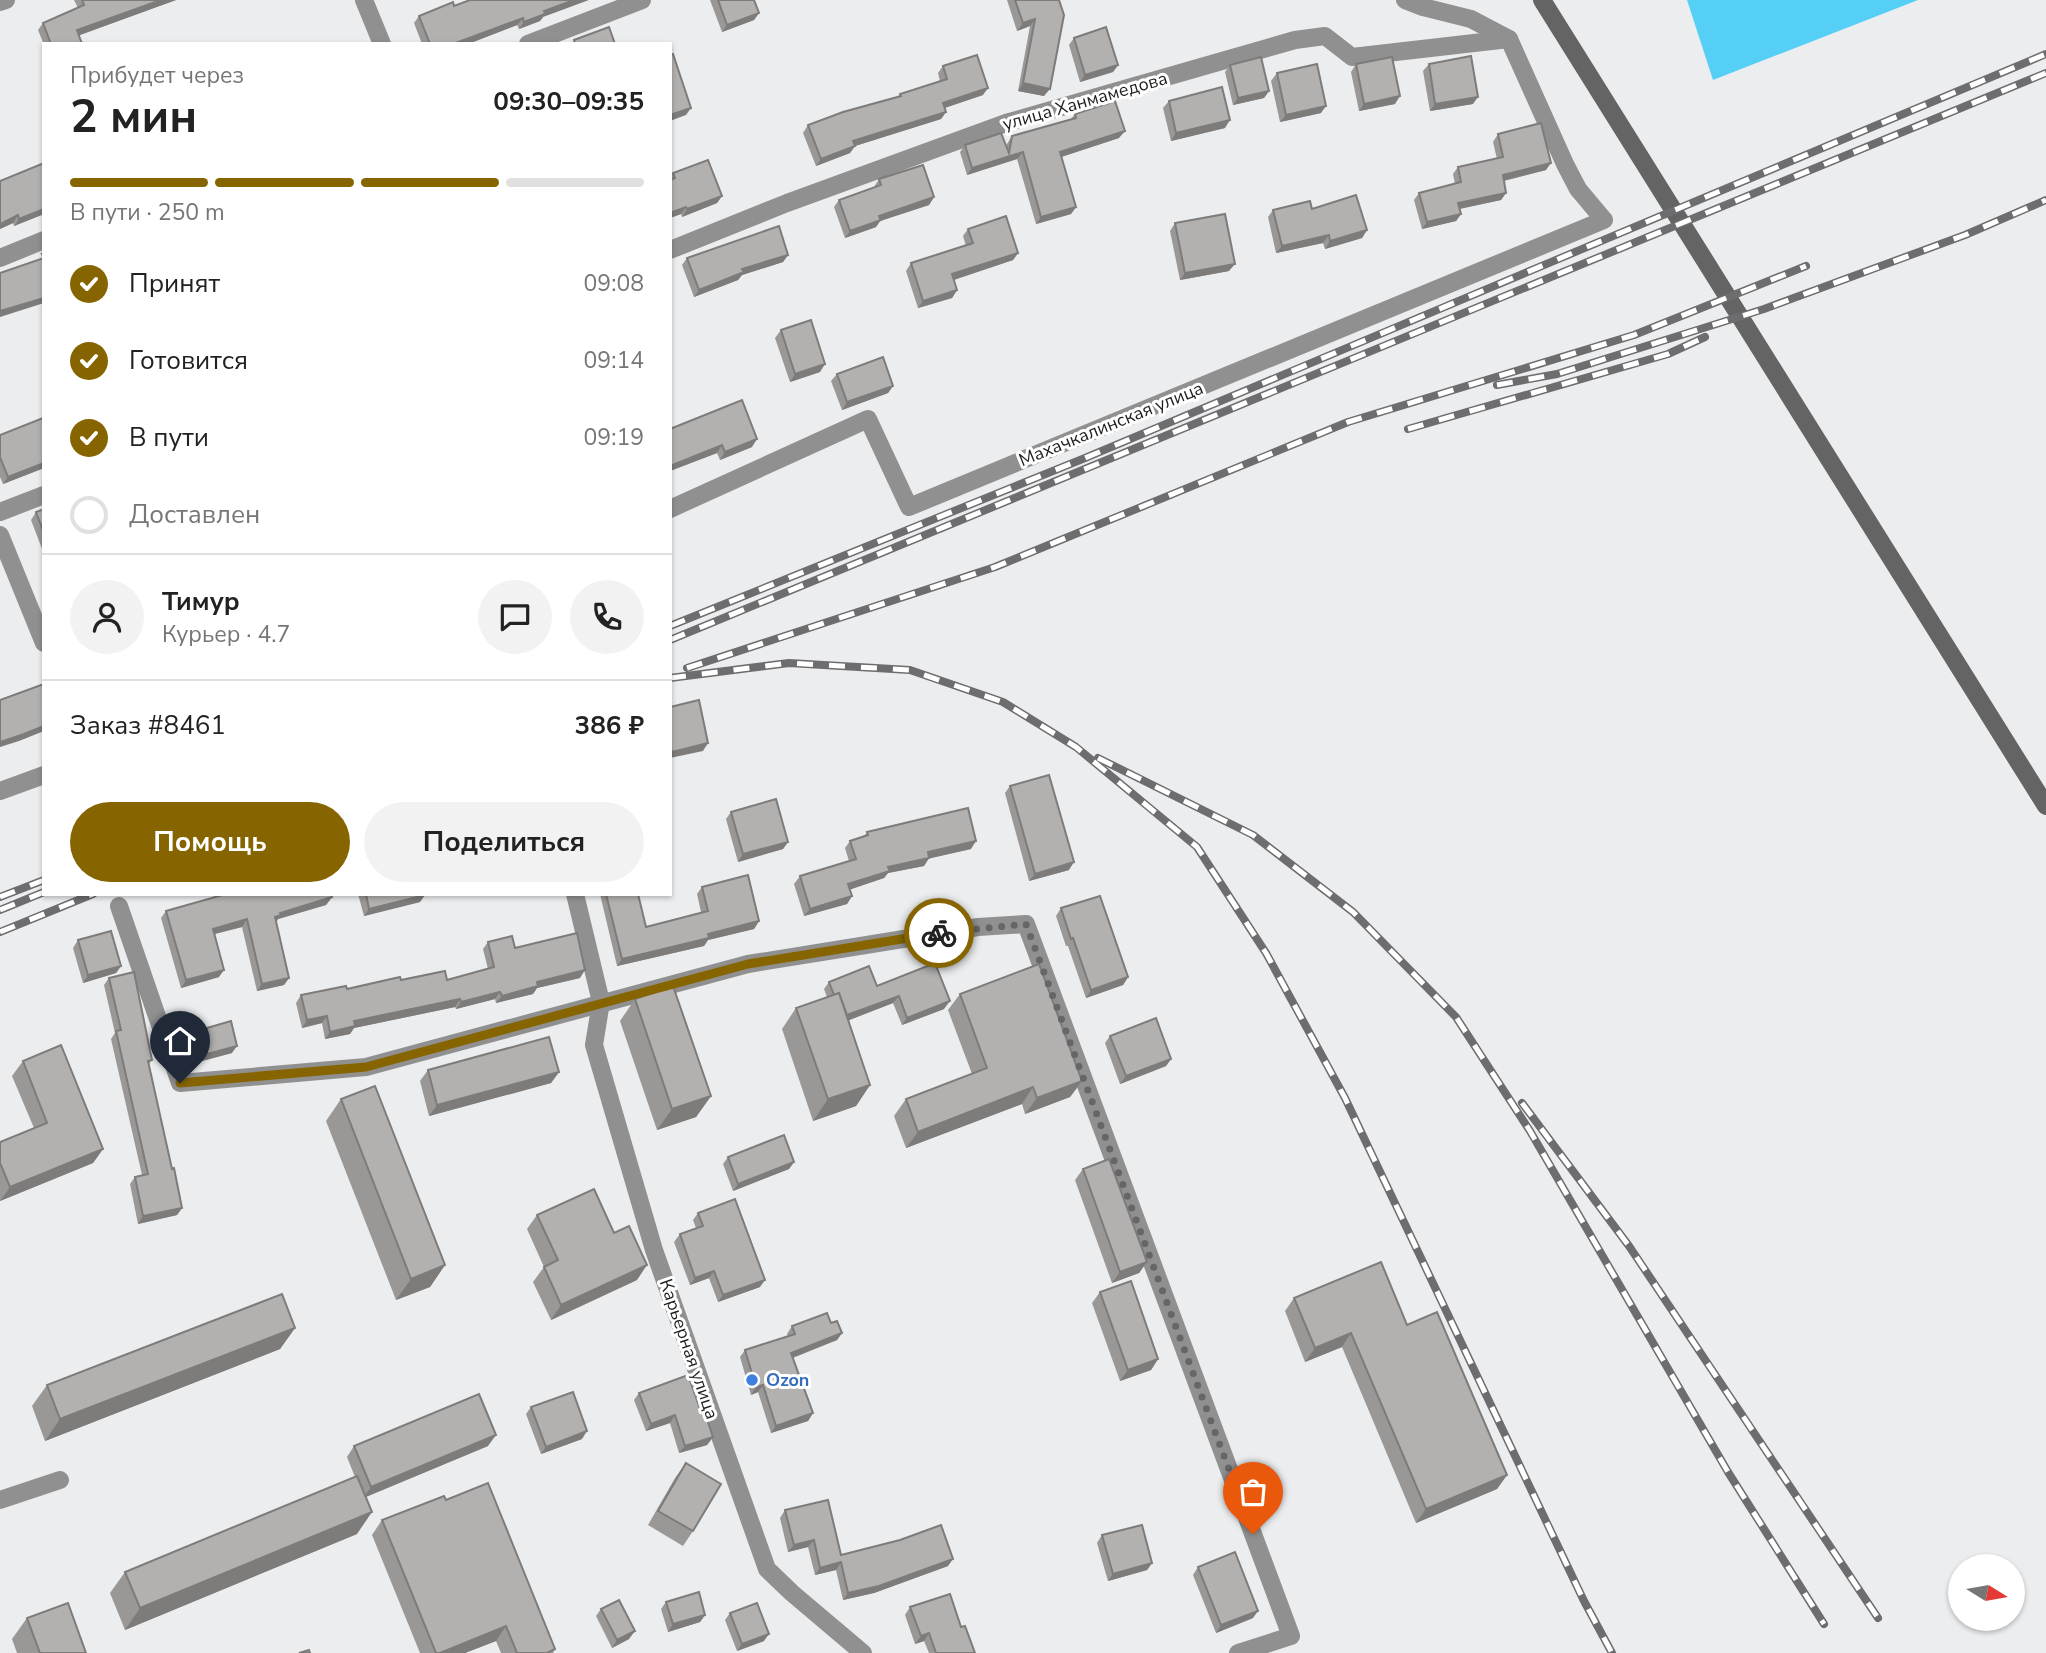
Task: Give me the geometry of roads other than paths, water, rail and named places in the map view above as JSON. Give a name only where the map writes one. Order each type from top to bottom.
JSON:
[{"type":"main road","points":[[1542,0],[2046,806]]},
{"type":"street","points":[[0,2],[6,0]]},
{"type":"street","points":[[364,0],[381,42]]},
{"type":"street","points":[[533,42],[642,0]]},
{"type":"street","points":[[1405,0],[1423,8],[1471,19],[1509,39]]},
{"type":"street","name":"улица Ханмамедова","points":[[672,249],[799,198],[1006,123],[1295,40],[1325,36],[1352,57],[1509,39]]},
{"type":"street","name":"Махачкалинская улица","points":[[672,508],[868,419],[909,507],[1604,220],[1578,189],[1509,39]]},
{"type":"street","points":[[0,258],[42,241]]},
{"type":"street","points":[[0,512],[42,496]]},
{"type":"street","points":[[0,535],[42,638]]},
{"type":"street","points":[[0,791],[42,776]]},
{"type":"street","name":"Карьерная улица","points":[[575,896],[601,1002],[594,1045],[650,1237],[767,1569],[863,1653]]},
{"type":"street","points":[[119,906],[180,1083],[366,1067],[748,964],[978,927],[1026,924],[1291,1636],[1238,1653]]},
{"type":"street","points":[[0,1500],[60,1480]]},
{"type":"water","points":[[1687,0],[1918,0],[1713,80]]},
{"type":"railway","points":[[672,625],[1085,458],[2046,54]]},
{"type":"railway","points":[[672,639],[2046,73]]},
{"type":"railway","points":[[1497,385],[1557,374],[1764,309],[1965,235],[2046,200]]},
{"type":"railway","points":[[687,668],[995,567],[1348,422],[1634,335],[1806,266]]},
{"type":"railway","points":[[1408,429],[1668,354],[1705,337]]},
{"type":"railway","points":[[672,678],[789,663],[910,670],[1003,702],[1076,747],[1197,847],[1266,953],[1345,1098],[1584,1601],[1612,1653]]},
{"type":"railway","points":[[1098,758],[1253,835],[1353,912],[1456,1017],[1530,1131],[1728,1472],[1824,1624]]},
{"type":"railway","points":[[0,897],[42,881]]},
{"type":"railway","points":[[0,910],[42,893]]},
{"type":"railway","points":[[0,932],[88,896]]},
{"type":"railway","points":[[1522,1103],[1629,1246],[1878,1618]]},
{"type":"place","name":"Ozon","points":[[752,1380]]}]
